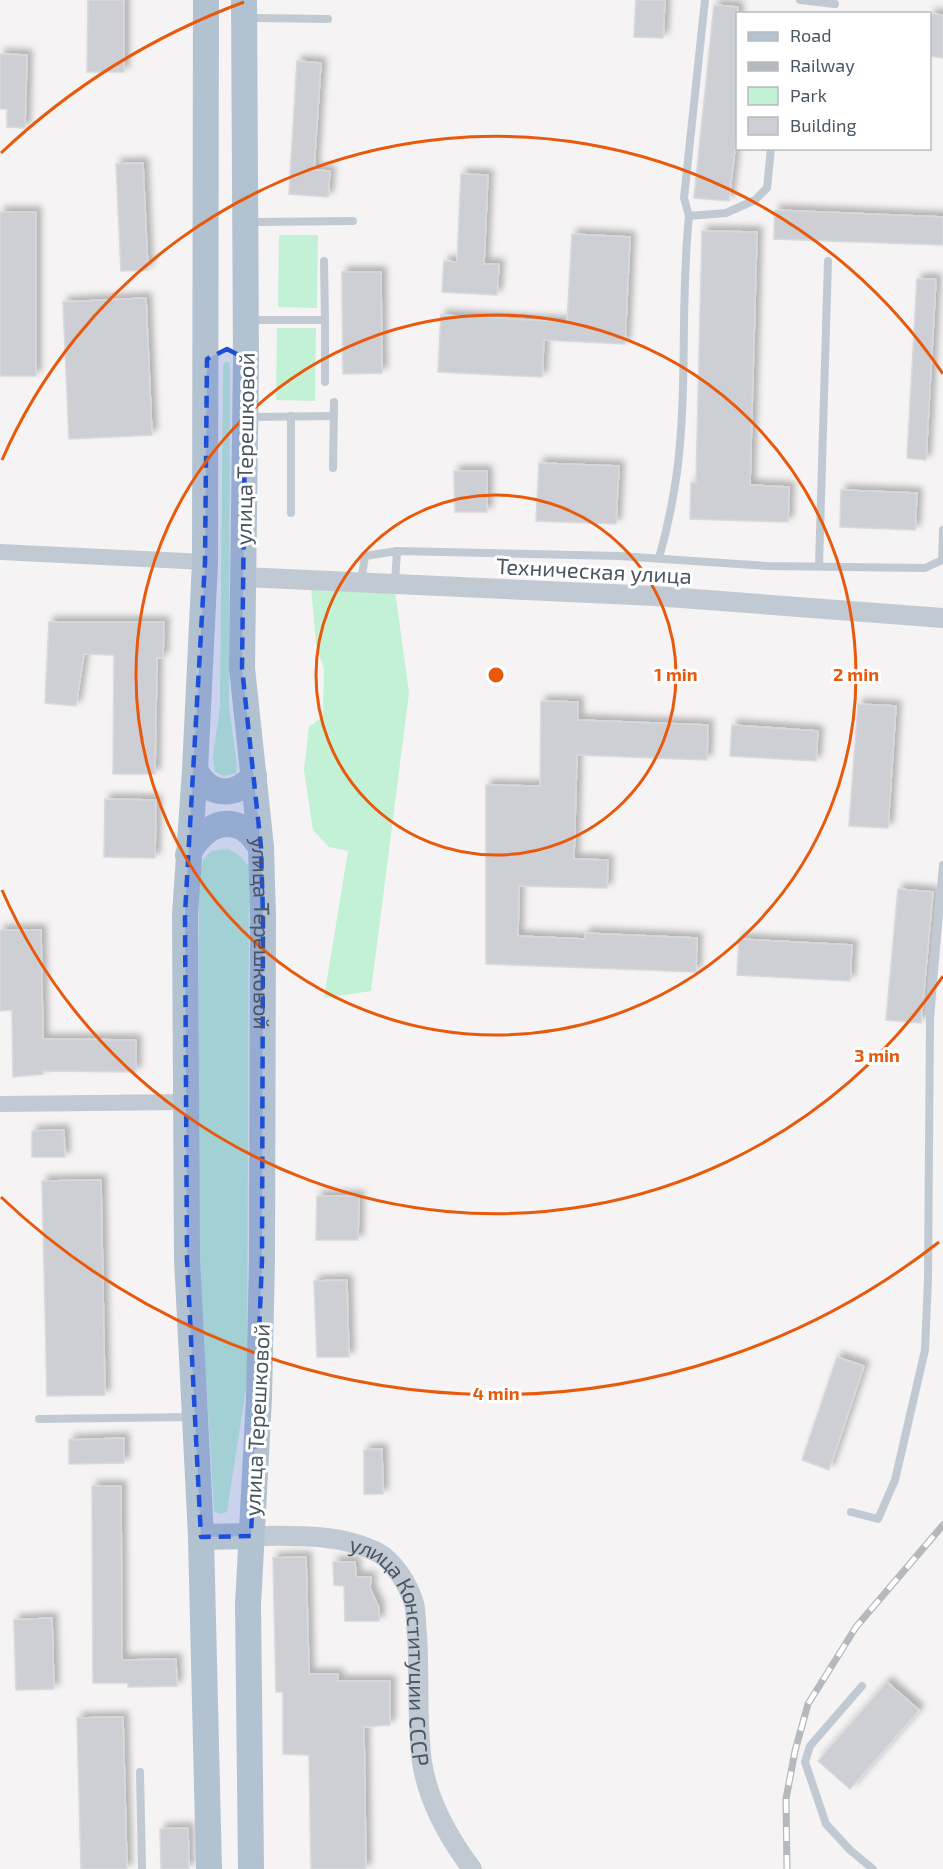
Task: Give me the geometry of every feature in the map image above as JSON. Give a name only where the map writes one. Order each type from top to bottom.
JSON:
[{"type":"main road","name":"улица Терешковой","points":[[206,0],[205,562],[195,770],[184,914],[187,1259],[201,1536],[209,1869]]},
{"type":"main road","name":"улица Терешковой","points":[[244,9],[246,359],[242,668],[261,847],[263,916],[262,1260],[259,1398],[248,1605],[251,1869]]},
{"type":"main road","points":[[207,359],[218,351],[227,349],[246,359]]},
{"type":"main road","points":[[195,770],[208,788],[220,791],[245,786],[254,776]]},
{"type":"main road","points":[[188,855],[194,841],[203,832],[227,825],[240,826],[251,834],[261,847]]},
{"type":"main road","name":"улица Конституции СССР","points":[[201,1536],[251,1536]]},
{"type":"street","points":[[0,552],[205,562]]},
{"type":"street","name":"Техническая улица","points":[[242,577],[655,596],[943,618]]},
{"type":"street","points":[[0,1104],[186,1102]]},
{"type":"street","name":"улица Конституции СССР","points":[[251,1536],[305,1536],[349,1541],[378,1553],[391,1562],[400,1575],[414,1603],[423,1764],[434,1806],[452,1843],[472,1869]]},
{"type":"lane","points":[[659,558],[669,520],[677,471],[682,395],[685,256],[689,216],[684,198],[705,0]]},
{"type":"lane","points":[[800,0],[835,4]]},
{"type":"lane","points":[[244,9],[328,19]]},
{"type":"lane","points":[[689,216],[726,213],[756,200],[767,188],[771,150]]},
{"type":"lane","points":[[245,222],[353,221]]},
{"type":"lane","points":[[324,261],[325,382]]},
{"type":"lane","points":[[819,566],[828,261]]},
{"type":"lane","points":[[245,321],[325,320]]},
{"type":"lane","points":[[333,468],[334,402]]},
{"type":"lane","points":[[244,417],[334,416]]},
{"type":"lane","points":[[291,417],[291,513]]},
{"type":"lane","points":[[361,581],[365,556],[397,551],[659,558],[767,566],[926,568],[942,560],[943,530]]},
{"type":"lane","points":[[395,583],[397,551]]},
{"type":"lane","points":[[851,1512],[878,1519],[895,1480],[925,1350],[928,1279],[930,1019],[943,865]]},
{"type":"lane","points":[[39,1419],[195,1417]]},
{"type":"lane","points":[[862,1686],[810,1746],[805,1761],[826,1824],[850,1850],[873,1869]]},
{"type":"lane","points":[[140,1772],[142,1869]]},
{"type":"highlighted area","points":[[227,349],[246,359],[242,668],[261,847],[263,916],[262,1260],[251,1536],[201,1537],[187,1259],[185,914],[205,562],[207,359]]},
{"type":"green space","points":[[279,235],[318,235],[317,308],[278,307]]},
{"type":"green space","points":[[277,328],[316,328],[315,401],[276,400]]},
{"type":"green space","points":[[225,362],[229,362],[230,365],[229,706],[237,765],[236,773],[224,776],[215,772],[213,758],[220,706],[223,366]]},
{"type":"green space","points":[[311,587],[395,591],[409,693],[371,991],[324,998],[348,851],[329,847],[313,830],[304,770],[309,727],[323,716],[324,669],[316,645]]},
{"type":"green space","points":[[228,849],[239,855],[249,867],[247,1381],[227,1512],[220,1514],[214,1511],[199,1260],[199,873],[203,860],[211,851]]},
{"type":"building","points":[[88,0],[124,0],[124,72],[87,72]]},
{"type":"building","points":[[636,0],[665,0],[663,38],[634,37]]},
{"type":"building","points":[[714,5],[738,7],[738,12],[736,12],[736,140],[729,201],[694,198]]},
{"type":"building","points":[[931,14],[943,15],[943,58],[931,56]]},
{"type":"building","points":[[0,54],[27,55],[25,128],[7,127],[7,109],[0,109]]},
{"type":"building","points":[[297,61],[321,63],[314,170],[330,171],[328,197],[289,194]]},
{"type":"building","points":[[143,163],[148,270],[121,271],[116,164]]},
{"type":"building","points":[[461,174],[488,175],[484,264],[499,264],[497,295],[442,292],[444,261],[457,262]]},
{"type":"building","points":[[775,210],[943,217],[943,245],[774,239]]},
{"type":"building","points":[[0,212],[36,212],[36,376],[0,376]]},
{"type":"building","points":[[702,231],[757,232],[750,485],[789,487],[788,522],[690,519],[691,483],[696,483]]},
{"type":"building","points":[[572,234],[630,237],[625,344],[544,340],[542,377],[438,372],[441,315],[567,322]]},
{"type":"building","points":[[342,272],[381,272],[382,373],[343,374]]},
{"type":"building","points":[[917,279],[936,279],[926,460],[907,458]]},
{"type":"building","points":[[146,298],[152,435],[69,439],[63,302]]},
{"type":"building","points":[[539,463],[619,466],[616,524],[536,521]]},
{"type":"building","points":[[454,471],[487,471],[487,512],[455,512]]},
{"type":"building","points":[[841,490],[917,493],[915,530],[840,527]]},
{"type":"building","points":[[49,622],[164,622],[163,658],[157,658],[155,774],[113,774],[114,655],[84,654],[76,706],[45,703]]},
{"type":"building","points":[[541,701],[578,702],[578,720],[708,725],[707,760],[577,755],[574,859],[608,860],[607,888],[519,886],[518,936],[585,939],[585,933],[697,938],[696,972],[486,964],[486,785],[540,786]]},
{"type":"building","points":[[858,704],[896,706],[888,828],[849,826]]},
{"type":"building","points":[[732,725],[818,731],[816,761],[730,756]]},
{"type":"building","points":[[105,799],[156,800],[155,858],[104,857]]},
{"type":"building","points":[[898,889],[933,892],[921,1023],[886,1020]]},
{"type":"building","points":[[0,930],[41,930],[43,1039],[136,1040],[136,1072],[43,1071],[43,1074],[13,1077],[12,1010],[0,1011]]},
{"type":"building","points":[[739,939],[852,945],[850,981],[737,975]]},
{"type":"building","points":[[64,1130],[65,1157],[32,1157],[32,1131]]},
{"type":"building","points":[[101,1180],[105,1395],[47,1396],[42,1181]]},
{"type":"building","points":[[317,1196],[359,1196],[358,1240],[316,1240]]},
{"type":"building","points":[[347,1280],[349,1357],[317,1357],[314,1281]]},
{"type":"building","points":[[837,1357],[864,1366],[829,1470],[802,1460]]},
{"type":"building","points":[[124,1438],[124,1463],[69,1464],[69,1440]]},
{"type":"building","points":[[382,1449],[383,1494],[364,1494],[364,1450]]},
{"type":"building","points":[[92,1486],[121,1486],[122,1660],[176,1659],[177,1686],[128,1687],[128,1683],[93,1683]]},
{"type":"building","points":[[306,1557],[309,1674],[338,1674],[338,1681],[390,1681],[390,1725],[364,1727],[366,1869],[311,1869],[309,1755],[283,1754],[283,1692],[276,1692],[273,1558]]},
{"type":"building","points":[[333,1562],[355,1562],[356,1577],[371,1577],[370,1588],[379,1608],[379,1621],[345,1621],[344,1586],[334,1585]]},
{"type":"building","points":[[52,1618],[54,1689],[16,1690],[14,1620]]},
{"type":"building","points":[[887,1682],[919,1710],[850,1789],[818,1761]]},
{"type":"building","points":[[123,1717],[127,1869],[81,1869],[77,1718]]},
{"type":"building","points":[[188,1828],[189,1869],[161,1869],[160,1829]]},
{"type":"railway","points":[[787,1869],[786,1799],[795,1751],[808,1704],[856,1627],[943,1525]]}]
